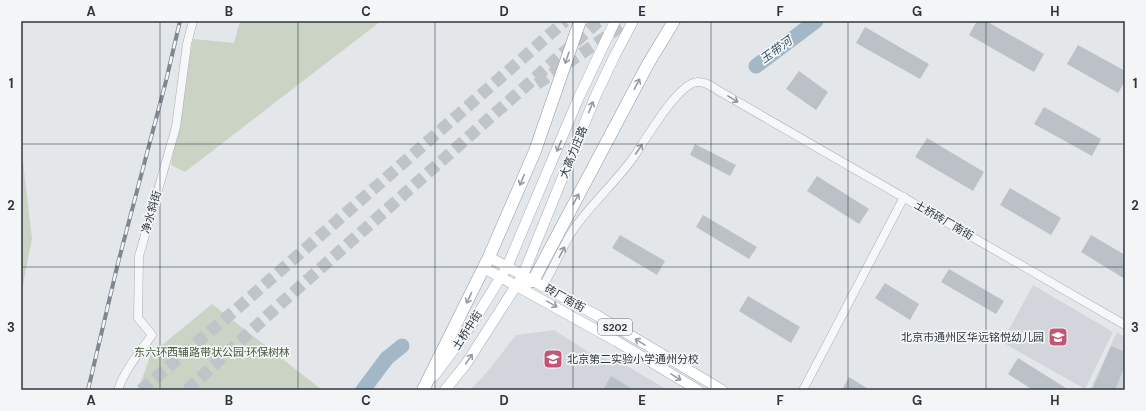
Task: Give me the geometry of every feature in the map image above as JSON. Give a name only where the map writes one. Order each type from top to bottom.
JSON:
[{"type":"highway","points":[[423,390],[486,262],[535,151],[580,21]]},
{"type":"highway","points":[[529,282],[648,64],[674,21]]},
{"type":"main road","name":"大高力庄路","points":[[507,267],[579,97],[615,21]]},
{"type":"main road","name":"大高力庄路","points":[[445,390],[529,282],[596,95],[633,21]]},
{"type":"main road","name":"砖厂南街","points":[[486,262],[507,267],[616,340],[698,390]]},
{"type":"main road","name":"砖厂南街","points":[[486,262],[501,276],[529,282],[598,316],[722,390]]},
{"type":"main road","name":"土桥中街","points":[[423,390],[455,348],[507,267]]},
{"type":"street","name":"净水斜街","points":[[118,390],[121,380],[152,335],[138,318],[139,256],[176,127],[187,44],[193,21]]},
{"type":"street","name":"土桥砖厂南街","points":[[529,282],[572,231],[587,210],[621,174],[670,104],[684,89],[696,82],[707,84],[1125,325]]},
{"type":"street","points":[[803,390],[904,197]]},
{"type":"shaded area","name":"北京市通州区华远铭悦幼儿园","points":[[1033,285],[1113,332],[1085,389],[1002,342]]},
{"type":"shaded area","name":"北京第二实验小学通州分校","points":[[554,330],[592,354],[625,365],[668,390],[470,390],[487,372],[516,335]]},
{"type":"shaded area","points":[[1117,332],[1125,337],[1125,390],[1090,390]]},
{"type":"green space","points":[[240,21],[381,21],[185,172],[171,165],[193,39],[234,43]]},
{"type":"green space","points":[[21,145],[32,239],[21,295]]},
{"type":"green space","name":"东六环西辅路带状公园·环保树林","points":[[212,304],[322,390],[138,390],[151,354]]},
{"type":"building","points":[[977,21],[986,21],[1044,54],[1034,72],[969,35]]},
{"type":"building","points":[[865,27],[929,64],[920,79],[856,43]]},
{"type":"building","points":[[1078,45],[1125,71],[1125,81],[1118,93],[1067,64]]},
{"type":"building","points":[[799,71],[828,92],[816,110],[786,89]]},
{"type":"building","points":[[1044,107],[1101,139],[1092,156],[1034,124]]},
{"type":"building","points":[[927,138],[984,172],[973,191],[915,157]]},
{"type":"building","points":[[695,144],[736,165],[730,176],[690,155]]},
{"type":"building","points":[[817,176],[869,209],[859,224],[807,191]]},
{"type":"building","points":[[1010,188],[1061,218],[1051,235],[1000,205]]},
{"type":"building","points":[[703,215],[757,247],[749,259],[696,227]]},
{"type":"building","points":[[620,235],[665,261],[657,275],[612,248]]},
{"type":"building","points":[[1091,235],[1125,255],[1125,279],[1081,252]]},
{"type":"building","points":[[949,269],[1004,301],[996,314],[941,282]]},
{"type":"building","points":[[885,283],[919,304],[910,320],[875,298]]},
{"type":"building","points":[[748,296],[800,327],[791,343],[739,311]]},
{"type":"building","points":[[1111,346],[1125,352],[1125,366],[1115,390],[1092,390]]},
{"type":"building","points":[[1018,358],[1069,390],[1033,390],[1008,374]]},
{"type":"building","points":[[611,376],[634,390],[603,390]]},
{"type":"building","points":[[849,377],[870,390],[842,390]]},
{"type":"waterway","name":"玉带河","points":[[756,66],[816,21]]},
{"type":"waterway","name":"玉带河","points":[[363,390],[387,358],[402,346]]},
{"type":"tunnel","points":[[141,390],[240,306],[565,21]]},
{"type":"tunnel","points":[[187,390],[278,306],[599,21]]},
{"type":"tunnel","points":[[537,84],[629,21]]},
{"type":"railway","points":[[88,390],[118,263],[166,81],[180,21]]},
{"type":"place","name":"北京市通州区华远铭悦幼儿园","points":[[1058,337]]},
{"type":"place","name":"北京第二实验小学通州分校","points":[[553,359]]}]
